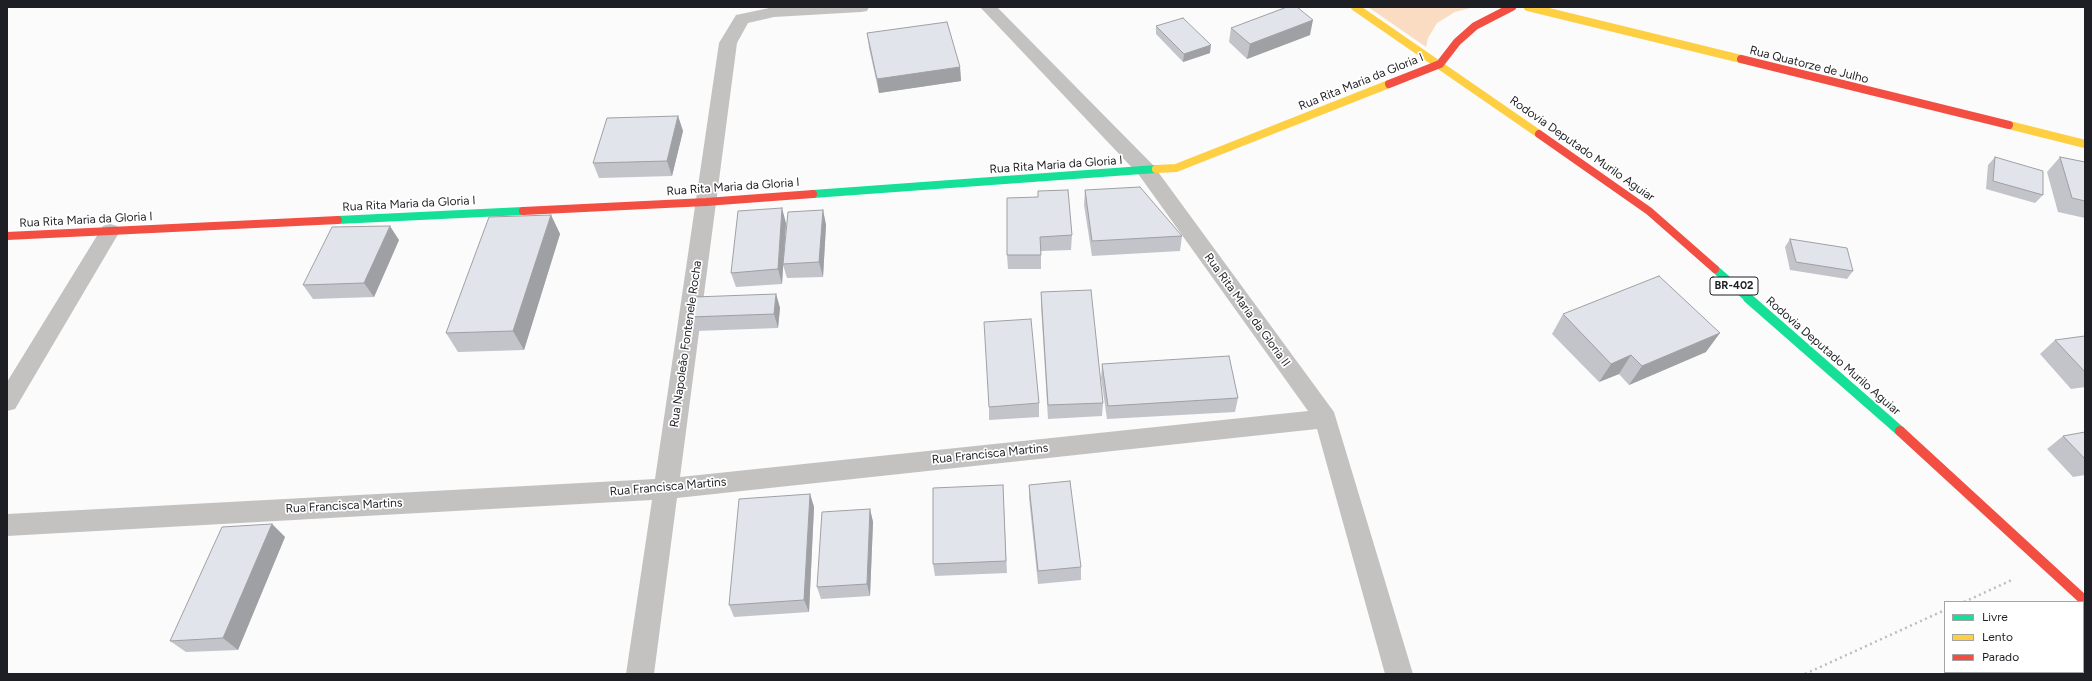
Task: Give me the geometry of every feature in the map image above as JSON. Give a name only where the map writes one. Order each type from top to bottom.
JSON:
[{"type":"main road","name":"Rodovia Deputado Murilo Aguiar","points":[[1355,7],[1440,64],[1649,211],[1875,408],[2085,601]]},
{"type":"main road","points":[[1440,64],[1457,42],[1476,26],[1512,7]]},
{"type":"main road","name":"Rua Quatorze de Julho","points":[[1528,7],[2085,144]]},
{"type":"main road","name":"Rua Rita Maria da Gloria I","points":[[7,236],[706,202],[1176,168],[1440,64]]},
{"type":"street","name":"Rua Napoleão Fontenele Rocha","points":[[640,674],[728,43],[742,19],[774,12],[861,7]]},
{"type":"street","name":"Rua Rita Maria da Gloria II","points":[[988,7],[1146,170],[1326,419],[1399,674]]},
{"type":"street","points":[[7,402],[110,230]]},
{"type":"street","name":"Rua Francisca Martins","points":[[7,525],[666,488],[1326,419]]},
{"type":"path","points":[[1966,601],[2045,565]]},
{"type":"path","points":[[1805,674],[1944,610]]},
{"type":"shaded area","points":[[1368,7],[1474,7],[1455,12],[1437,23],[1428,38],[1426,47]]},
{"type":"building","points":[[1287,7],[1297,7],[1313,20],[1250,44],[1231,28]]},
{"type":"building","points":[[1183,18],[1211,45],[1184,54],[1156,26]]},
{"type":"building","points":[[947,22],[960,67],[877,79],[867,33]]},
{"type":"building","points":[[678,116],[667,161],[593,163],[607,118]]},
{"type":"building","points":[[1995,157],[2043,171],[2043,195],[1993,181]]},
{"type":"building","points":[[2060,157],[2085,162],[2085,201],[2072,198]]},
{"type":"building","points":[[1140,187],[1182,236],[1092,241],[1085,190]]},
{"type":"building","points":[[1068,190],[1072,235],[1040,237],[1041,255],[1007,255],[1007,198],[1038,197],[1038,191]]},
{"type":"building","points":[[782,208],[778,269],[731,273],[738,211]]},
{"type":"building","points":[[823,210],[819,262],[783,264],[788,212]]},
{"type":"building","points":[[551,215],[513,331],[446,333],[489,217]]},
{"type":"building","points":[[390,226],[364,283],[303,285],[332,227]]},
{"type":"building","points":[[1790,239],[1847,248],[1853,271],[1796,262]]},
{"type":"building","points":[[1659,276],[1720,333],[1642,366],[1631,355],[1611,364],[1563,314]]},
{"type":"building","points":[[1091,290],[1103,403],[1048,405],[1041,292]]},
{"type":"building","points":[[776,294],[774,314],[690,317],[694,297]]},
{"type":"building","points":[[1031,319],[1039,403],[989,407],[984,322]]},
{"type":"building","points":[[2085,336],[2085,372],[2055,340]]},
{"type":"building","points":[[1229,356],[1238,398],[1108,406],[1102,364]]},
{"type":"building","points":[[2085,432],[2085,459],[2063,436]]},
{"type":"building","points":[[1070,481],[1081,567],[1038,571],[1029,485]]},
{"type":"building","points":[[1003,485],[1006,561],[933,564],[933,488]]},
{"type":"building","points":[[810,494],[804,600],[729,605],[739,499]]},
{"type":"building","points":[[870,509],[867,584],[817,587],[822,512]]},
{"type":"building","points":[[272,524],[223,638],[170,641],[222,527]]},
{"type":"traffic: fast","points":[[813,194],[1156,169]]},
{"type":"traffic: fast","points":[[338,220],[523,211]]},
{"type":"traffic: fast","points":[[1715,269],[1900,431]]},
{"type":"traffic: slow","points":[[1355,7],[1539,134]]},
{"type":"traffic: slow","points":[[1528,7],[1741,59]]},
{"type":"traffic: slow","points":[[1156,169],[1176,168],[1389,84]]},
{"type":"traffic: slow","points":[[2009,125],[2085,144]]},
{"type":"traffic: jam","points":[[1389,84],[1440,64],[1457,42],[1475,26],[1512,7]]},
{"type":"traffic: jam","points":[[1741,59],[2009,125]]},
{"type":"traffic: jam","points":[[1539,134],[1649,211],[1715,269]]},
{"type":"traffic: jam","points":[[523,211],[706,202],[813,194]]},
{"type":"traffic: jam","points":[[7,236],[338,220]]},
{"type":"traffic: jam","points":[[1900,431],[2085,601]]}]
